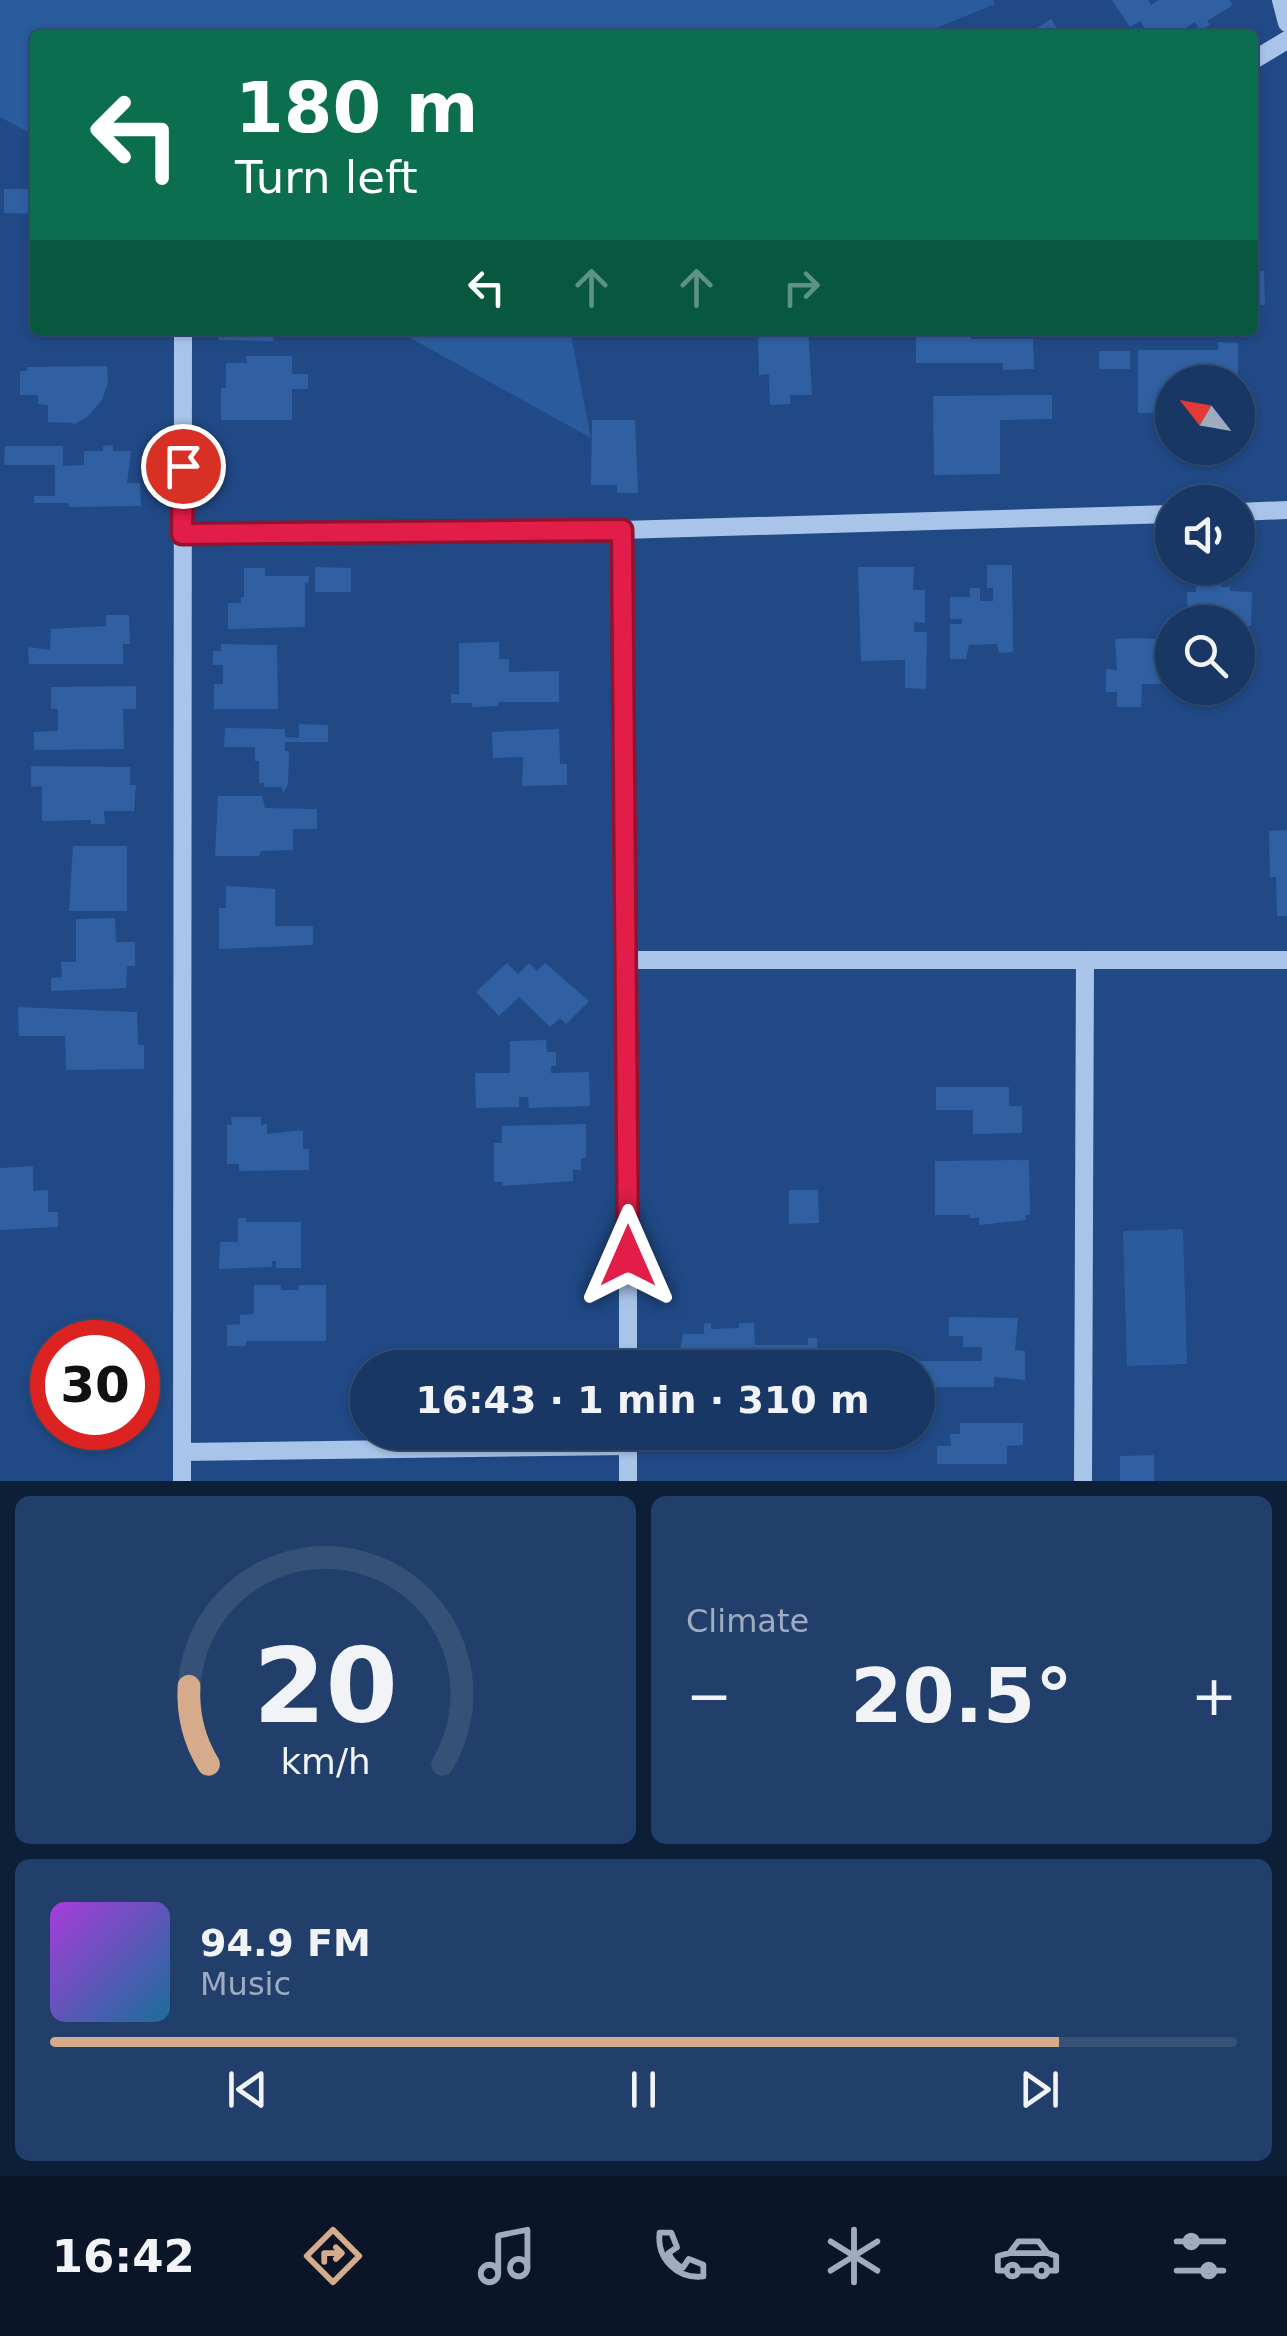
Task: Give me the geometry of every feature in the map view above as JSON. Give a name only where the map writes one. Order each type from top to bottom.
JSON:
[{"type":"street","points":[[1280,0],[1287,23]]},
{"type":"street","points":[[1258,57],[1287,40]]},
{"type":"street","points":[[182,1481],[183,335]]},
{"type":"street","points":[[1255,511],[1287,510]]},
{"type":"street","points":[[182,534],[622,530],[1155,514]]},
{"type":"street","points":[[622,530],[628,1350]]},
{"type":"street","points":[[628,960],[1287,960]]},
{"type":"street","points":[[1083,1481],[1084,960]]},
{"type":"street","points":[[182,1452],[350,1447]]},
{"type":"street","points":[[628,1450],[628,1481]]},
{"type":"shaded area","points":[[0,0],[993,0],[995,4],[931,30],[30,30],[30,133],[0,117]]},
{"type":"shaded area","points":[[405,335],[571,335],[591,438]]},
{"type":"shaded area","points":[[1183,1229],[1187,1364],[1127,1366],[1123,1231]]},
{"type":"building","points":[[1112,0],[1148,0],[1151,5],[1159,0],[1229,0],[1233,5],[1207,21],[1210,25],[1202,30],[1195,22],[1183,30],[1146,30],[1140,21],[1130,27]]},
{"type":"building","points":[[1051,19],[1058,30],[1038,30]]},
{"type":"building","points":[[4,189],[30,189],[30,214],[4,213]]},
{"type":"building","points":[[1258,271],[1264,271],[1265,305],[1258,305]]},
{"type":"building","points":[[218,335],[273,335],[273,341],[218,340]]},
{"type":"building","points":[[758,335],[808,335],[812,395],[790,395],[790,404],[770,405],[769,374],[759,375]]},
{"type":"building","points":[[971,335],[971,339],[1033,339],[1034,369],[1003,370],[1003,363],[916,363],[916,336],[912,336]]},
{"type":"building","points":[[1218,342],[1238,343],[1238,365],[1155,365],[1155,413],[1138,413],[1138,350],[1218,350]]},
{"type":"building","points":[[1099,351],[1130,351],[1130,369],[1099,369]]},
{"type":"building","points":[[246,356],[292,356],[292,374],[308,374],[308,389],[292,389],[292,420],[221,420],[226,363],[247,363]]},
{"type":"building","points":[[107,366],[108,382],[102,400],[87,417],[73,425],[48,422],[48,405],[38,404],[38,395],[20,395],[20,371],[27,371],[27,367]]},
{"type":"building","points":[[1052,395],[1052,419],[1000,420],[1000,474],[934,475],[933,396]]},
{"type":"building","points":[[592,420],[635,420],[638,493],[617,493],[617,485],[591,485]]},
{"type":"building","points":[[113,445],[113,451],[131,451],[127,483],[140,483],[141,506],[69,507],[69,503],[34,503],[34,496],[55,496],[55,465],[4,465],[5,446],[63,446],[63,466],[84,465],[84,451],[103,451],[103,446]]},
{"type":"building","points":[[987,565],[1012,565],[1013,652],[999,653],[997,644],[969,645],[966,659],[950,659],[950,624],[962,624],[962,619],[950,619],[950,597],[970,597],[970,588],[980,588],[980,601],[993,601],[993,588],[987,588]]},
{"type":"building","points":[[315,567],[351,568],[351,592],[315,592]]},
{"type":"building","points":[[858,567],[914,567],[913,590],[925,590],[925,623],[914,622],[914,632],[927,632],[926,689],[905,688],[905,660],[861,661]]},
{"type":"building","points":[[244,568],[265,568],[265,576],[309,576],[305,583],[305,627],[228,629],[228,603],[241,603],[244,597]]},
{"type":"building","points":[[1196,585],[1221,585],[1230,587],[1230,591],[1252,592],[1252,605],[1187,605],[1187,592],[1196,592]]},
{"type":"building","points":[[106,615],[129,615],[130,644],[123,644],[123,664],[29,664],[28,647],[50,650],[51,629],[106,626]]},
{"type":"building","points":[[1115,639],[1155,639],[1155,684],[1142,684],[1141,707],[1117,707],[1117,692],[1106,692],[1106,669],[1117,670]]},
{"type":"building","points":[[499,642],[499,659],[509,659],[509,672],[559,671],[559,702],[498,702],[498,706],[472,707],[473,703],[451,703],[451,694],[459,694],[459,643]]},
{"type":"building","points":[[221,644],[277,645],[278,709],[214,709],[214,684],[223,684],[223,665],[213,665],[213,651],[221,651]]},
{"type":"building","points":[[136,686],[136,709],[123,709],[124,749],[34,750],[34,732],[58,731],[58,709],[51,709],[51,687]]},
{"type":"building","points":[[299,724],[328,725],[328,742],[285,742],[285,751],[289,751],[288,784],[283,794],[282,787],[264,787],[264,783],[259,783],[255,747],[224,747],[225,728],[285,729],[285,737],[299,738]]},
{"type":"building","points":[[559,729],[560,764],[567,764],[567,785],[522,786],[523,757],[493,758],[492,732]]},
{"type":"building","points":[[31,766],[130,767],[130,785],[136,785],[134,811],[104,811],[105,824],[91,824],[91,820],[42,821],[42,786],[31,787]]},
{"type":"building","points":[[218,796],[262,796],[265,808],[317,809],[317,829],[293,829],[293,850],[261,851],[259,856],[215,856]]},
{"type":"building","points":[[1287,830],[1287,916],[1277,916],[1276,877],[1270,877],[1269,831]]},
{"type":"building","points":[[73,846],[127,846],[127,911],[69,911]]},
{"type":"building","points":[[226,886],[275,889],[275,926],[313,926],[313,945],[219,949],[219,908],[226,908]]},
{"type":"building","points":[[115,918],[116,942],[135,942],[135,966],[127,966],[126,988],[51,991],[51,978],[62,977],[61,962],[76,962],[76,919]]},
{"type":"building","points":[[507,963],[518,974],[529,963],[537,971],[545,963],[589,1001],[566,1024],[560,1018],[550,1027],[519,997],[499,1016],[476,992]]},
{"type":"building","points":[[18,1007],[137,1012],[138,1045],[144,1045],[144,1069],[66,1070],[65,1036],[19,1036]]},
{"type":"building","points":[[546,1040],[547,1052],[556,1052],[556,1066],[551,1066],[551,1073],[589,1072],[590,1106],[529,1108],[528,1097],[519,1097],[519,1107],[476,1108],[475,1073],[510,1073],[510,1041]]},
{"type":"building","points":[[936,1087],[1009,1087],[1009,1106],[1022,1106],[1022,1133],[973,1134],[973,1110],[936,1110]]},
{"type":"building","points":[[231,1117],[261,1117],[261,1125],[267,1124],[267,1134],[303,1130],[303,1149],[309,1149],[309,1170],[239,1171],[239,1164],[227,1164],[227,1125],[232,1125]]},
{"type":"building","points":[[586,1124],[586,1158],[581,1158],[581,1170],[573,1170],[573,1181],[502,1186],[503,1182],[494,1182],[494,1143],[502,1143],[502,1126]]},
{"type":"building","points":[[1029,1160],[1030,1215],[1025,1215],[1026,1220],[979,1225],[979,1218],[969,1218],[970,1215],[935,1215],[935,1161]]},
{"type":"building","points":[[33,1166],[33,1191],[48,1190],[48,1212],[58,1212],[58,1227],[0,1230],[0,1168]]},
{"type":"building","points":[[789,1190],[818,1190],[819,1223],[789,1224]]},
{"type":"building","points":[[238,1218],[246,1218],[246,1222],[301,1222],[301,1268],[276,1268],[276,1261],[272,1261],[272,1267],[219,1269],[220,1242],[238,1242]]},
{"type":"building","points":[[254,1285],[281,1285],[281,1290],[298,1290],[299,1285],[326,1285],[326,1341],[246,1341],[246,1346],[227,1346],[227,1325],[240,1324],[240,1315],[254,1314]]},
{"type":"building","points":[[949,1317],[1018,1318],[1015,1350],[1025,1351],[1025,1380],[994,1377],[994,1387],[935,1387],[935,1361],[982,1361],[982,1347],[963,1347],[963,1336],[949,1336]]},
{"type":"building","points":[[711,1323],[711,1329],[754,1323],[755,1345],[808,1345],[808,1338],[817,1338],[817,1350],[680,1350],[683,1334],[704,1334],[704,1324]]},
{"type":"building","points":[[960,1423],[1023,1423],[1023,1445],[1007,1446],[1007,1464],[937,1464],[937,1446],[951,1446],[950,1434],[960,1434]]},
{"type":"building","points":[[1154,1455],[1154,1481],[1120,1481],[1120,1456]]},
{"type":"route","points":[[183,466],[182,534],[622,530],[628,1256]]}]
